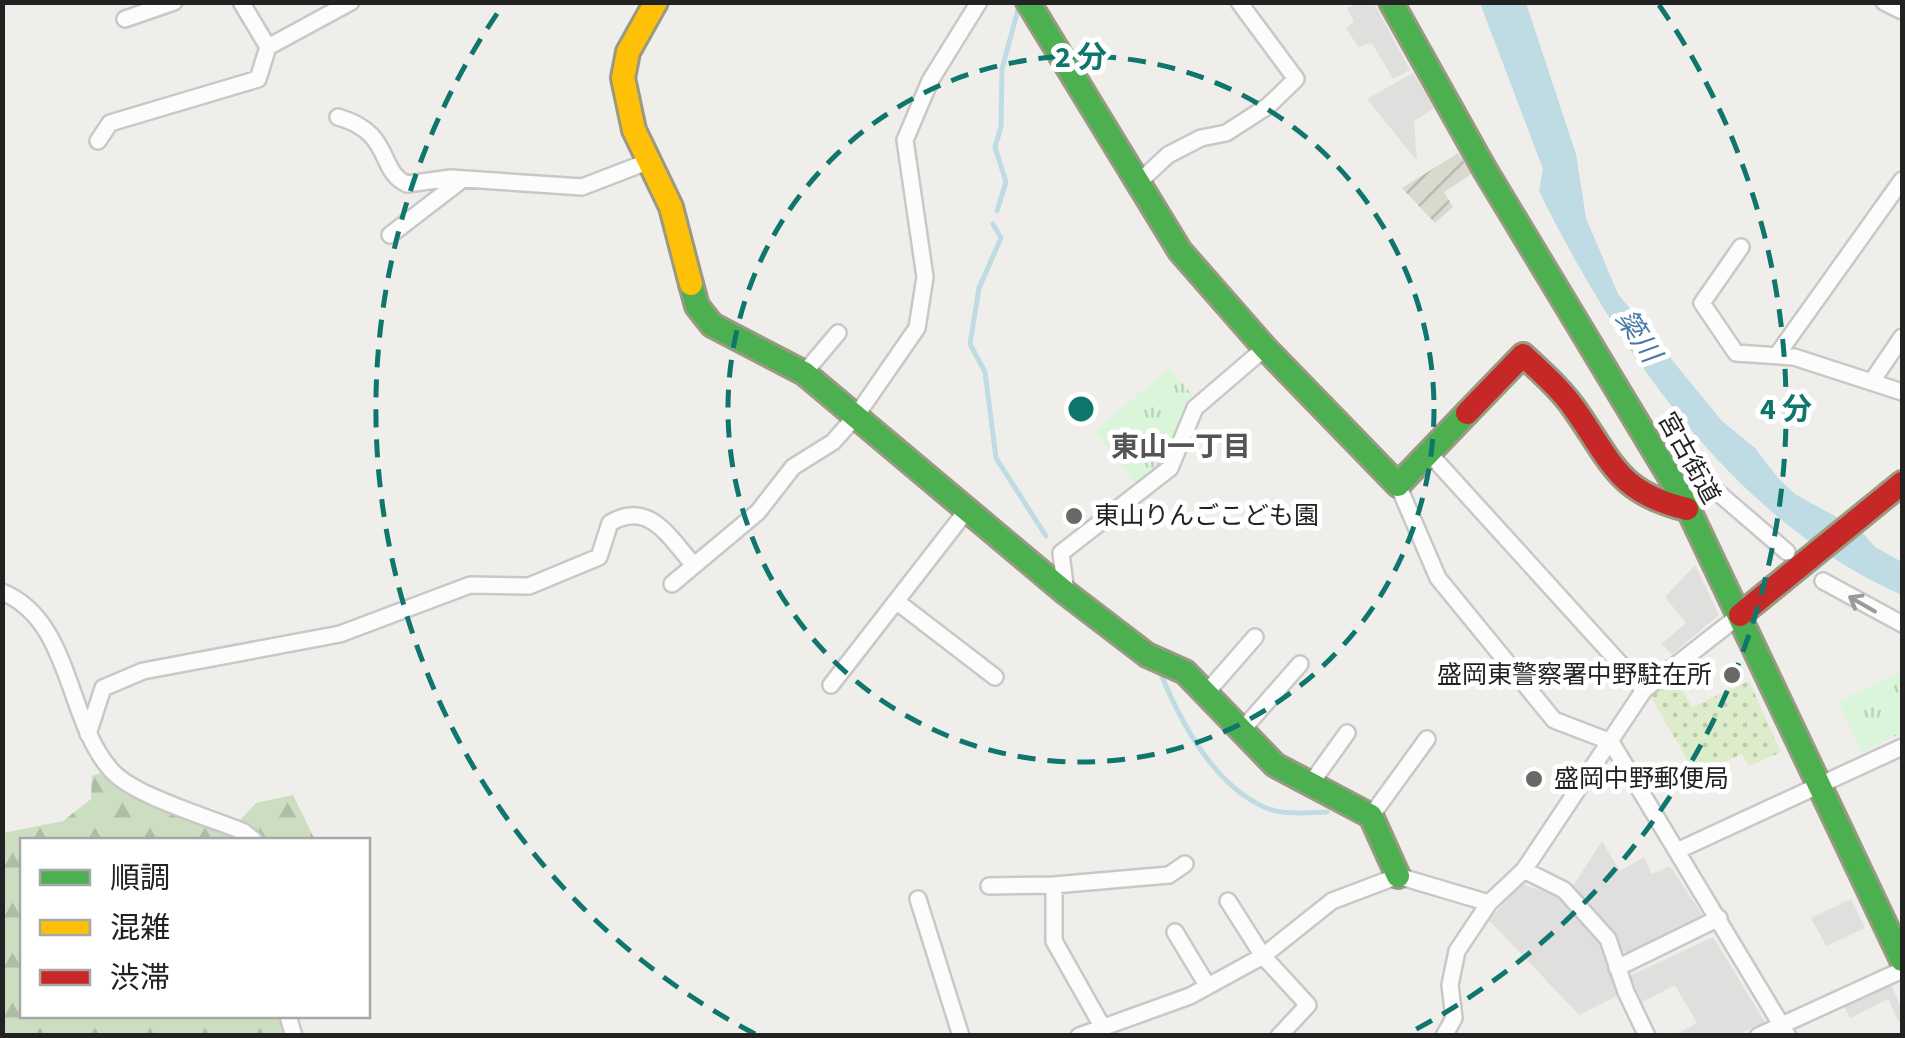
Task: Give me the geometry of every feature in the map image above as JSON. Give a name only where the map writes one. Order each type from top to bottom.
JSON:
[{"type":"main road","points":[[656,2],[628,52],[623,78],[634,130],[652,160],[671,207],[697,306],[712,326],[804,374],[1066,593],[1147,655],[1185,672],[1276,766],[1371,816],[1398,876]]},
{"type":"main road","points":[[1028,2],[1136,184],[1180,250],[1266,348],[1398,485],[1524,356],[1563,394],[1622,483],[1658,504],[1685,505]]},
{"type":"main road","name":"宮古街道","points":[[1390,2],[1485,170],[1685,505],[1823,787],[1902,960]]},
{"type":"main road","points":[[1740,615],[1895,488]]},
{"type":"street","points":[[125,19],[174,2]]},
{"type":"street","points":[[241,2],[268,47]]},
{"type":"street","points":[[98,141],[110,123],[258,79],[268,47],[351,2]]},
{"type":"street","points":[[672,584],[758,512],[793,466],[833,442],[918,328],[926,276],[905,140],[930,81],[979,2]]},
{"type":"street","points":[[1136,184],[1168,155],[1201,138],[1226,132],[1268,106],[1296,79],[1239,2]]},
{"type":"street","points":[[1884,2],[1902,11]]},
{"type":"street","points":[[338,117],[373,134],[399,180],[420,184],[463,179],[582,187],[652,160]]},
{"type":"street","points":[[390,235],[463,179]]},
{"type":"street","points":[[1777,356],[1902,180]]},
{"type":"street","points":[[1741,247],[1702,302],[1736,353],[1794,356],[1902,392]]},
{"type":"street","points":[[804,374],[838,333]]},
{"type":"street","points":[[1872,382],[1902,337]]},
{"type":"street","points":[[1066,593],[1062,553],[1170,468],[1196,408],[1266,348]]},
{"type":"street","points":[[1428,452],[1644,690]]},
{"type":"street","points":[[1685,505],[1708,484],[1787,552]]},
{"type":"street","points":[[1398,485],[1438,578],[1554,720],[1610,742],[1785,1030]]},
{"type":"street","points":[[831,685],[967,510]]},
{"type":"street","points":[[88,734],[103,688],[143,670],[340,634],[470,585],[528,586],[599,557],[610,523],[627,514],[651,517],[693,564]]},
{"type":"street","points":[[1823,581],[1902,624]]},
{"type":"street","points":[[2,592],[20,599],[42,624],[94,750],[116,775],[252,838]]},
{"type":"street","points":[[896,601],[995,678]]},
{"type":"street","points":[[1444,1036],[1454,1018],[1450,985],[1458,952],[1489,903],[1524,870],[1644,690],[1740,615]]},
{"type":"street","points":[[1207,692],[1255,637]]},
{"type":"street","points":[[1243,729],[1300,664]]},
{"type":"street","points":[[1309,786],[1347,733]]},
{"type":"street","points":[[1371,816],[1427,738]]},
{"type":"street","points":[[1678,850],[1823,787],[1902,746]]},
{"type":"street","points":[[989,886],[1054,886],[1170,875],[1185,864]]},
{"type":"street","points":[[1524,870],[1564,890],[1608,939],[1648,1036]]},
{"type":"street","points":[[1079,1036],[1190,996],[1263,956],[1332,901],[1398,876],[1489,903]]},
{"type":"street","points":[[1054,886],[1054,941],[1102,1026]]},
{"type":"street","points":[[918,899],[961,1036]]},
{"type":"street","points":[[1228,901],[1263,956],[1308,1006],[1279,1036]]},
{"type":"street","points":[[1617,968],[1719,918]]},
{"type":"street","points":[[1175,932],[1208,985]]},
{"type":"street","points":[[1758,1036],[1785,1030],[1902,970]]},
{"type":"shaded area","points":[[1357,3],[1374,3],[1410,70],[1393,79],[1372,43],[1358,47],[1346,28],[1354,22],[1347,8]]},
{"type":"shaded area","points":[[1413,73],[1434,108],[1414,121],[1417,161],[1367,99]]},
{"type":"shaded area","points":[[1458,153],[1472,174],[1444,192],[1453,207],[1435,223],[1402,188]]},
{"type":"shaded area","points":[[1695,565],[1719,615],[1672,654],[1661,644],[1686,623],[1665,597]]},
{"type":"shaded area","points":[[1602,841],[1620,871],[1644,857],[1652,874],[1670,866],[1703,916],[1628,953],[1621,950],[1617,934],[1573,886]]},
{"type":"shaded area","points":[[1521,884],[1559,896],[1601,942],[1619,995],[1579,1015],[1489,920]]},
{"type":"shaded area","points":[[1851,899],[1865,928],[1826,946],[1811,918]]},
{"type":"shaded area","points":[[1713,937],[1765,1022],[1737,1035],[1675,1035],[1697,1023],[1675,985],[1642,1002],[1630,976]]},
{"type":"shaded area","points":[[1890,983],[1902,1009],[1902,1020],[1899,1022],[1888,999],[1850,1018],[1843,1004]]},
{"type":"green space","points":[[1169,368],[1196,399],[1163,464],[1136,485],[1095,431]]},
{"type":"green space","points":[[1902,672],[1902,733],[1862,752],[1838,701]]},
{"type":"green space","points":[[1675,678],[1692,707],[1749,681],[1781,752],[1749,766],[1742,754],[1696,775],[1650,695]]},
{"type":"green space","points":[[112,769],[189,801],[234,827],[256,803],[293,795],[314,838],[20,838],[20,1018],[285,1018],[289,1035],[3,1036],[3,833],[63,821],[91,799],[92,776]]},
{"type":"water","name":"簗川","points":[[1480,3],[1526,3],[1576,154],[1586,218],[1618,294],[1722,421],[1755,448],[1778,478],[1795,494],[1860,530],[1875,547],[1902,562],[1902,595],[1841,563],[1786,523],[1734,477],[1644,370],[1605,311],[1539,191],[1543,169]]},
{"type":"waterway","points":[[997,211],[1006,182],[995,147],[1001,127],[1002,69],[1019,6]]},
{"type":"waterway","points":[[993,224],[1001,238],[979,288],[970,344],[985,372],[996,458],[1046,536]]},
{"type":"waterway","points":[[1160,672],[1188,730],[1229,783],[1271,810],[1327,812]]},
{"type":"traffic: fast","points":[[1028,2],[1180,251],[1265,348],[1398,485],[1467,413]]},
{"type":"traffic: fast","points":[[1391,2],[1485,170],[1684,500],[1902,960]]},
{"type":"traffic: fast","points":[[691,284],[697,306],[712,325],[804,373],[1066,593],[1147,655],[1185,672],[1275,765],[1371,816],[1398,876]]},
{"type":"traffic: slow","points":[[656,2],[628,52],[623,78],[634,130],[671,207],[691,284]]},
{"type":"traffic: jam","points":[[1467,413],[1523,355],[1570,403],[1620,474],[1646,494],[1687,509]]},
{"type":"traffic: jam","points":[[1740,615],[1902,483]]},
{"type":"place","name":"東山りんごこども園","points":[[1074,516]]},
{"type":"place","name":"盛岡東警察署中野駐在所","points":[[1732,675]]},
{"type":"place","name":"盛岡中野郵便局","points":[[1534,779]]},
{"type":"district","name":"東山一丁目","points":[[1181,447]]}]
